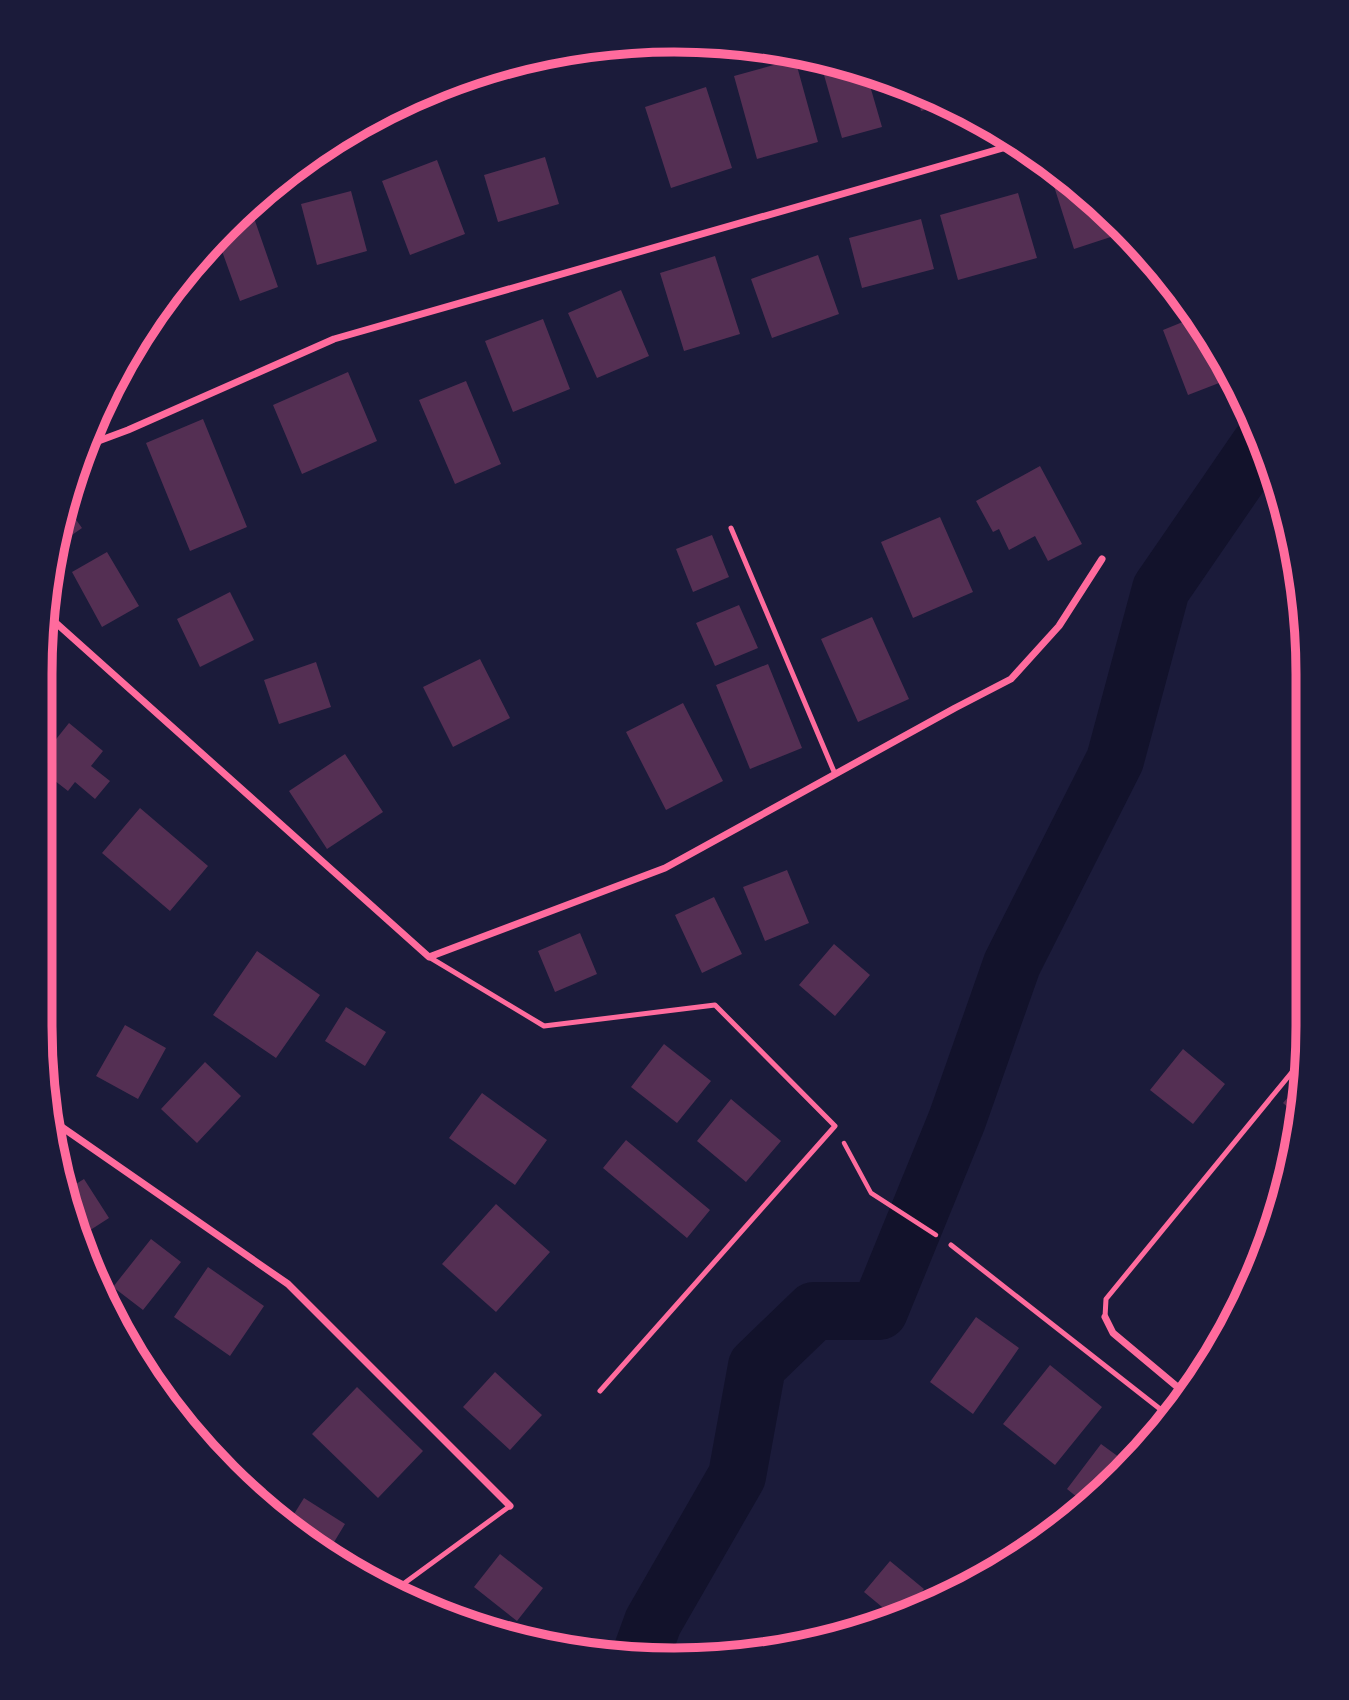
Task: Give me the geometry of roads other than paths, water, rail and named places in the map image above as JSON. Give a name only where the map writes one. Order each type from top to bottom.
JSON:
[{"type":"street","points":[[98,441],[334,339],[1005,148]]},
{"type":"street","points":[[55,622],[429,957],[665,868],[1011,679],[1059,626],[1102,559]]},
{"type":"street","points":[[61,1126],[288,1284],[510,1506]]},
{"type":"street","points":[[1105,1317],[1113,1333],[1179,1389]]},
{"type":"lane","points":[[731,528],[835,774]]},
{"type":"lane","points":[[429,957],[544,1026],[715,1005],[835,1126],[600,1391]]},
{"type":"lane","points":[[1105,1317],[1106,1299],[1295,1069]]},
{"type":"lane","points":[[951,1245],[1162,1411]]},
{"type":"lane","points":[[402,1585],[510,1506]]},
{"type":"waterway","points":[[644,1647],[653,1622],[737,1476],[757,1366],[814,1311],[879,1311],[957,1120],[1012,964],[1115,760],[1161,589],[1255,452]]}]
